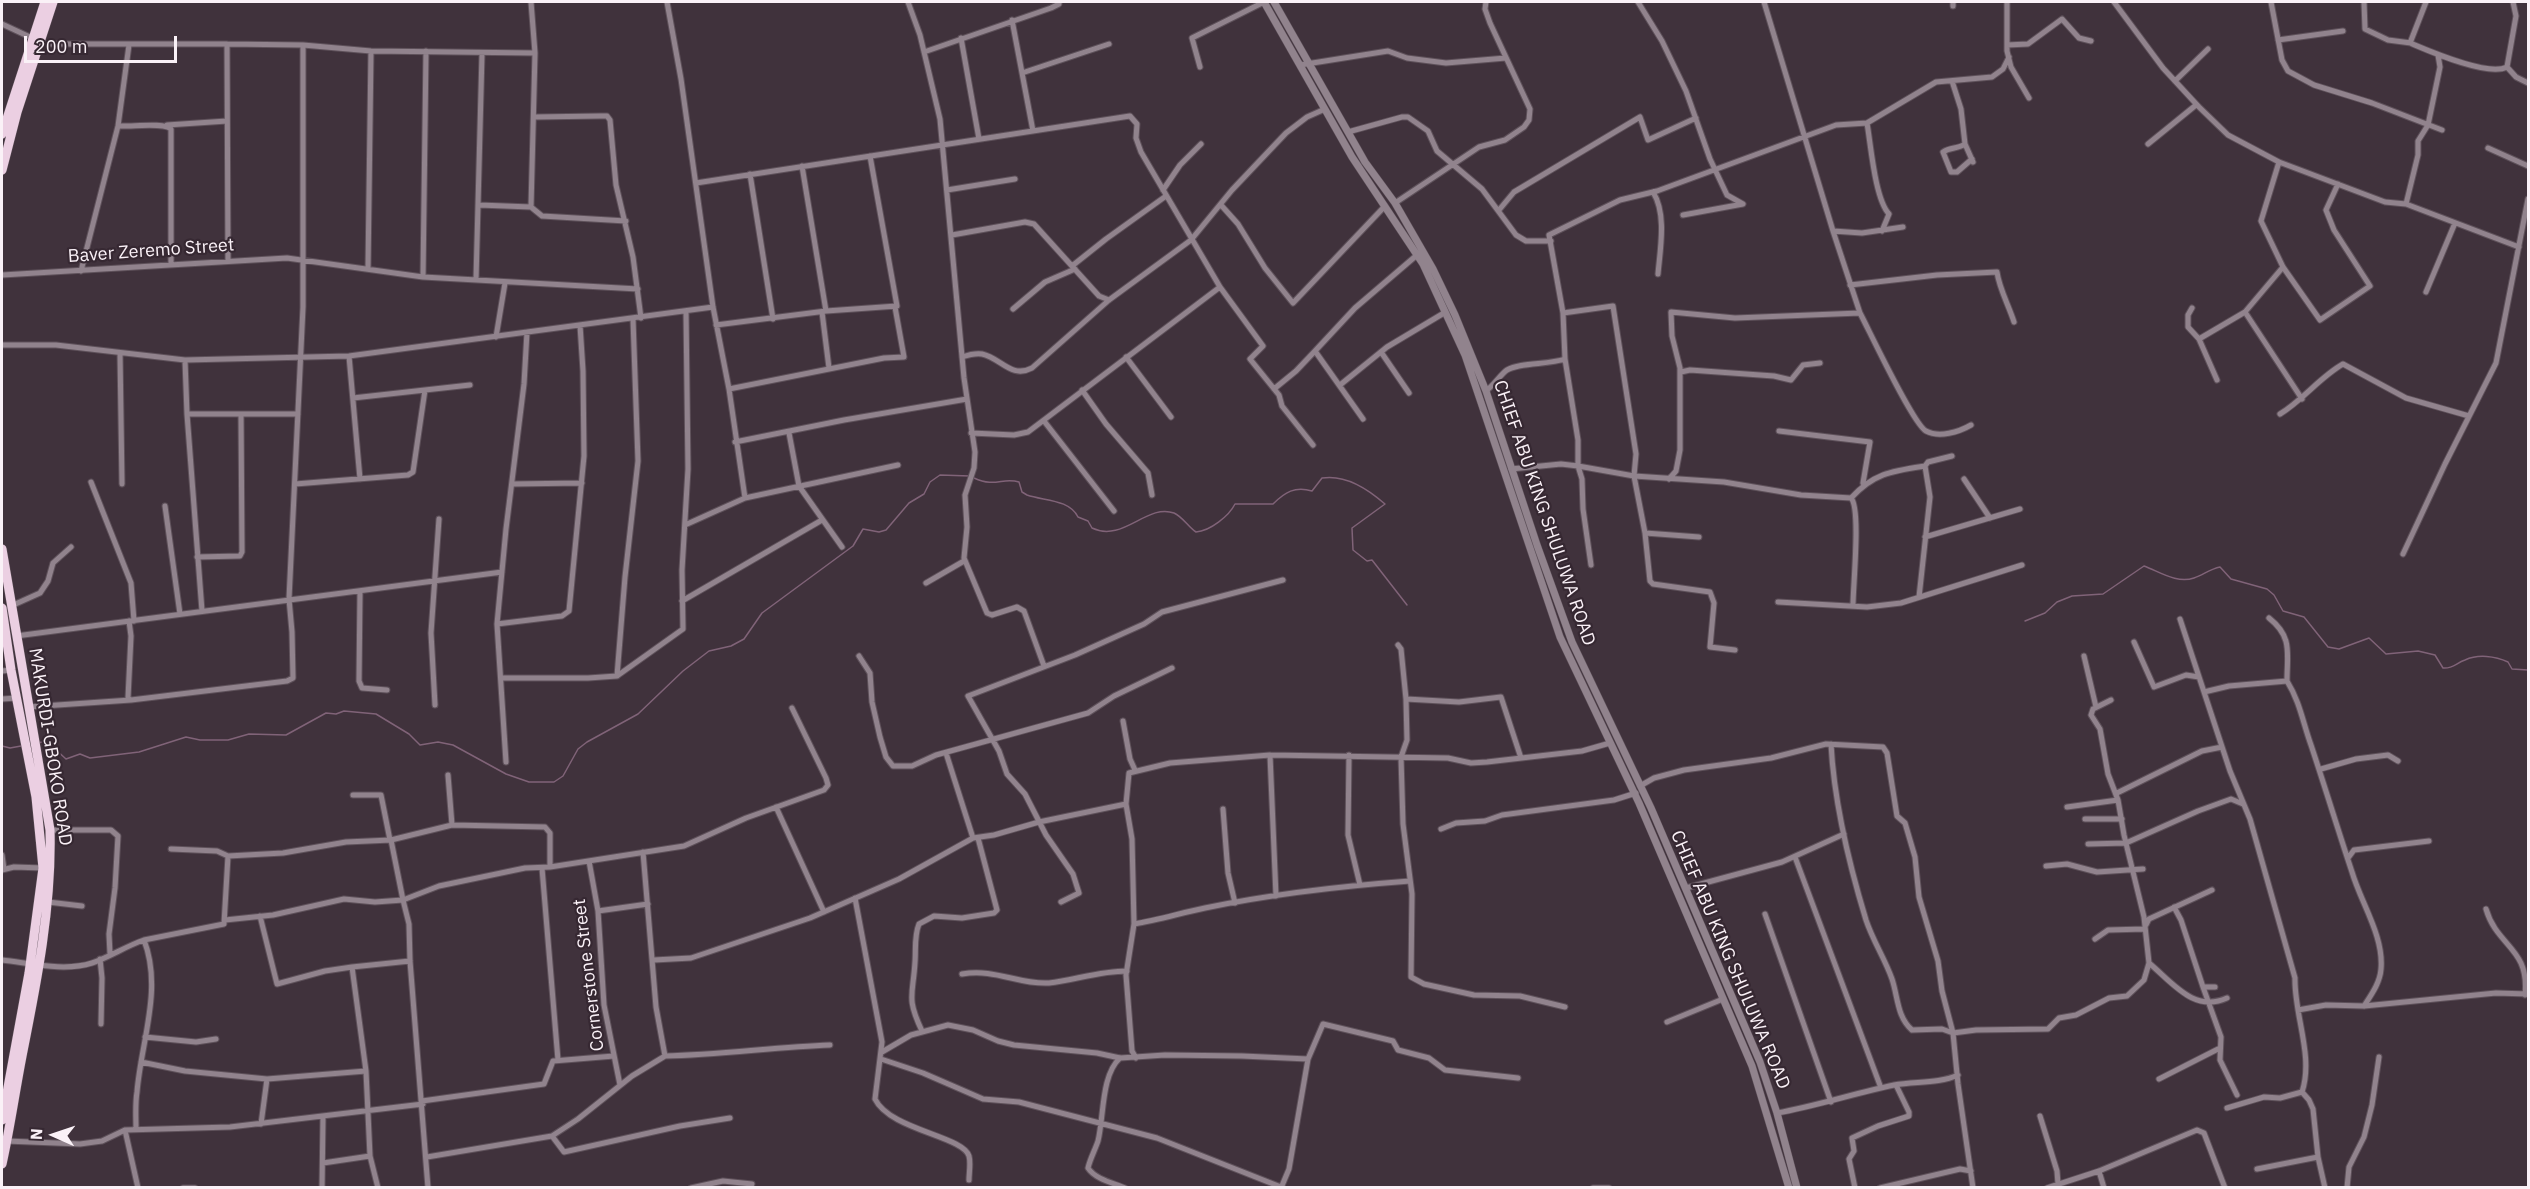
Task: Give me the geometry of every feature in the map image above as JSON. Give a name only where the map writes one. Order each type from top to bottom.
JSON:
[{"type":"main road","points":[[2,170],[45,2]]},
{"type":"main road","points":[[2,134],[36,41],[53,2]]},
{"type":"main road","name":"MAKURDI-GBOKO ROAD","points":[[2,549],[6,603],[16,636],[28,707],[29,736]]},
{"type":"main road","points":[[2,1120],[6,1066],[35,964],[43,867],[41,831],[29,736],[6,671],[6,603]]},
{"type":"main road","name":"MAKURDI-GBOKO ROAD","points":[[2,1164],[35,964],[48,902],[50,830],[32,752]]},
{"type":"street","points":[[531,2],[535,53],[531,207]]},
{"type":"street","points":[[666,2],[681,79],[713,307],[729,389],[745,498]]},
{"type":"street","points":[[908,2],[936,99],[952,235],[962,357],[975,459],[965,495],[967,527],[964,561],[987,613],[992,615],[1017,607],[1024,611],[1044,666]]},
{"type":"street","points":[[924,52],[1057,6],[1059,2]]},
{"type":"street","points":[[1200,67],[1192,38],[1264,2],[1352,157],[1417,255],[1465,355],[1497,442],[1560,637],[1635,794],[1752,1066],[1789,1188]]},
{"type":"street","name":"CHIEF ABU KING SHULUWA ROAD","points":[[1274,2],[1365,162],[1395,203],[1433,269],[1486,391],[1497,442],[1511,469],[1572,642],[1641,788],[1741,1014],[1777,1113],[1797,1188]]},
{"type":"street","points":[[1395,203],[1479,147],[1505,140],[1527,123],[1530,109],[1490,23],[1485,9],[1486,2]]},
{"type":"street","points":[[1638,2],[1686,91],[1710,159],[1727,195],[1743,204],[1683,215]]},
{"type":"street","points":[[1764,2],[1860,313],[1913,416],[1926,431],[1944,434],[1962,430],[1971,425]]},
{"type":"street","points":[[2007,2],[2007,45],[2011,68],[2029,98]]},
{"type":"street","points":[[2114,2],[2175,81],[2196,105],[2228,135],[2279,162],[2385,202],[2406,204],[2519,247]]},
{"type":"street","points":[[2271,2],[2282,60],[2288,71],[2314,85],[2372,103],[2442,130]]},
{"type":"street","points":[[2364,2],[2365,29],[2388,40],[2411,43],[2438,55],[2483,67],[2502,70],[2507,67]]},
{"type":"street","points":[[2411,43],[2426,2]]},
{"type":"street","points":[[2507,67],[2516,16],[2513,2]]},
{"type":"street","points":[[2007,45],[2028,44],[2062,19],[2071,26],[2079,38],[2091,41]]},
{"type":"street","points":[[1012,20],[1033,131]]},
{"type":"street","points":[[2,24],[36,41],[129,45],[303,45],[371,51],[535,53]]},
{"type":"street","points":[[2278,40],[2343,31]]},
{"type":"street","points":[[961,39],[979,139]]},
{"type":"street","points":[[227,44],[228,260]]},
{"type":"street","points":[[1022,73],[1109,44]]},
{"type":"street","points":[[81,272],[118,126],[129,45]]},
{"type":"street","points":[[28,707],[131,700],[292,680],[289,599],[301,358],[303,45]]},
{"type":"street","points":[[2175,81],[2208,49]]},
{"type":"street","points":[[368,269],[371,51]]},
{"type":"street","points":[[423,277],[426,51]]},
{"type":"street","points":[[1300,65],[1388,51],[1407,58],[1446,63],[1506,58]]},
{"type":"street","points":[[476,280],[482,54]]},
{"type":"street","points":[[2406,204],[2418,155],[2418,141],[2428,125],[2440,67],[2438,55]]},
{"type":"street","points":[[1348,132],[1394,118],[1408,117],[1428,131],[1437,151],[1452,166],[1482,189],[1510,228],[1522,239],[1531,241],[1548,239],[1569,224],[1620,200],[1653,192],[1836,125],[1867,123],[1936,82],[1992,77],[2003,69],[2009,57]]},
{"type":"street","points":[[2507,67],[2516,77],[2529,83]]},
{"type":"street","points":[[1952,81],[1961,109],[1965,144],[1973,160],[1957,172],[1951,172],[1943,152],[1965,144]]},
{"type":"street","points":[[2148,144],[2196,105]]},
{"type":"street","points":[[962,357],[979,354],[1007,369],[1024,372],[1040,362],[1109,300],[1191,240],[1232,190],[1286,134],[1307,117],[1325,110]]},
{"type":"street","points":[[535,117],[600,116],[609,118],[615,158],[616,185],[626,221],[641,318]]},
{"type":"street","points":[[696,183],[1130,116],[1137,124],[1138,145],[1162,190],[1220,287],[1263,346],[1250,359],[1279,395],[1282,406],[1313,445]]},
{"type":"street","points":[[1499,210],[1514,192],[1640,117],[1648,140],[1696,118]]},
{"type":"street","points":[[118,126],[227,121]]},
{"type":"street","points":[[1867,123],[1878,193],[1882,207],[1889,214],[1882,231]]},
{"type":"street","points":[[167,125],[171,129],[172,137],[171,264]]},
{"type":"street","points":[[1162,190],[1180,165],[1201,144]]},
{"type":"street","points":[[2488,148],[2529,166]]},
{"type":"street","points":[[729,389],[829,368],[904,357],[895,308],[898,302],[870,156]]},
{"type":"street","points":[[2279,162],[2261,221],[2283,267],[2320,320],[2370,286],[2334,230],[2326,210],[2338,184]]},
{"type":"street","points":[[802,166],[824,312],[829,368]]},
{"type":"street","points":[[750,174],[773,319]]},
{"type":"street","points":[[947,190],[1015,179]]},
{"type":"street","points":[[1653,192],[1659,204],[1661,233],[1658,274]]},
{"type":"street","points":[[1013,309],[1045,282],[1074,268],[1106,239],[1166,196]]},
{"type":"street","points":[[2403,554],[2496,363],[2529,200]]},
{"type":"street","points":[[479,205],[531,207],[542,216],[626,221]]},
{"type":"street","points":[[1221,205],[1238,224],[1269,274],[1293,303],[1385,206]]},
{"type":"street","points":[[952,235],[1025,222],[1032,223],[1099,296],[1109,300]]},
{"type":"street","points":[[2426,292],[2455,223]]},
{"type":"street","points":[[1833,231],[1862,233],[1903,227]]},
{"type":"street","points":[[1548,239],[1563,313],[1565,359],[1578,440],[1578,465],[1582,479],[1583,509],[1591,565]]},
{"type":"street","points":[[1274,389],[1296,371],[1355,308],[1417,255]]},
{"type":"street","name":"Baver Zeremo Street","points":[[2,275],[81,272],[228,260],[303,259],[375,272],[423,277],[638,290]]},
{"type":"street","points":[[2199,339],[2245,312],[2283,267]]},
{"type":"street","points":[[1850,285],[1937,275],[1997,272],[1998,282],[2014,322]]},
{"type":"street","points":[[496,337],[505,283]]},
{"type":"street","points":[[971,433],[1021,435],[1044,421],[1220,287]]},
{"type":"street","points":[[1096,311],[1099,296]]},
{"type":"street","points":[[1563,313],[1613,306],[1636,454],[1634,476],[1645,533],[1650,581],[1653,584],[1710,592],[1714,603],[1710,647],[1735,650]]},
{"type":"street","points":[[2,345],[56,345],[185,360],[349,356],[713,307]]},
{"type":"street","points":[[716,325],[824,312],[895,308]]},
{"type":"street","points":[[2192,308],[2188,315],[2188,327],[2199,339],[2217,380]]},
{"type":"street","points":[[501,678],[617,676],[681,632],[684,622],[681,601],[688,469],[686,311]]},
{"type":"street","points":[[1669,479],[1676,471],[1680,450],[1681,372],[1672,336],[1671,312],[1735,318],[1860,313]]},
{"type":"street","points":[[2245,312],[2302,399]]},
{"type":"street","points":[[1340,385],[1381,352],[1444,313]]},
{"type":"street","points":[[617,676],[624,577],[638,460],[633,319]]},
{"type":"street","points":[[497,624],[535,621],[568,613],[582,483],[585,424],[580,325]]},
{"type":"street","points":[[506,762],[497,624],[522,403],[527,332]]},
{"type":"street","points":[[1315,351],[1363,419]]},
{"type":"street","points":[[1381,352],[1409,393]]},
{"type":"street","points":[[120,353],[122,484]]},
{"type":"street","points":[[349,356],[360,479]]},
{"type":"street","points":[[1126,357],[1171,417]]},
{"type":"street","points":[[1486,391],[1498,381],[1504,371],[1551,364],[1565,359]]},
{"type":"street","points":[[185,360],[202,610]]},
{"type":"street","points":[[1681,372],[1690,370],[1762,375],[1791,381],[1803,365],[1820,363]]},
{"type":"street","points":[[2280,414],[2302,399],[2333,370],[2343,364],[2406,398],[2469,416]]},
{"type":"street","points":[[352,398],[470,385]]},
{"type":"street","points":[[294,484],[408,475],[413,472],[425,390]]},
{"type":"street","points":[[1082,390],[1106,424],[1148,473],[1152,495]]},
{"type":"street","points":[[735,442],[967,399]]},
{"type":"street","points":[[187,414],[298,414]]},
{"type":"street","points":[[197,557],[240,556],[242,552],[241,414]]},
{"type":"street","points":[[1044,421],[1114,511]]},
{"type":"street","points":[[1779,431],[1870,442],[1863,485]]},
{"type":"street","points":[[789,433],[799,486],[842,548]]},
{"type":"street","points":[[1851,498],[1866,482],[1895,471],[1925,466],[1928,462],[1952,456]]},
{"type":"street","points":[[1511,469],[1561,464],[1578,465],[1634,476],[1724,482],[1801,495],[1851,498],[1855,502],[1856,521],[1853,605]]},
{"type":"street","points":[[685,525],[745,498],[898,465]]},
{"type":"street","points":[[1919,597],[1930,497],[1925,466]]},
{"type":"street","points":[[1964,479],[1990,518]]},
{"type":"street","points":[[91,482],[131,583],[128,698],[131,700]]},
{"type":"street","points":[[512,484],[582,483]]},
{"type":"street","points":[[165,506],[180,614]]},
{"type":"street","points":[[1925,537],[2020,508]]},
{"type":"street","points":[[435,705],[431,633],[439,519]]},
{"type":"street","points":[[681,601],[822,520]]},
{"type":"street","points":[[1645,533],[1699,537]]},
{"type":"street","points":[[6,603],[40,593],[48,581],[53,563],[71,547]]},
{"type":"street","points":[[926,583],[964,561]]},
{"type":"street","points":[[1778,602],[1867,607],[1901,603],[2022,565]]},
{"type":"street","points":[[16,636],[202,610],[433,583],[502,572]]},
{"type":"street","points":[[1061,902],[1079,893],[1073,874],[1039,822],[1024,794],[1007,774],[968,696],[1075,656],[1144,624],[1162,612],[1283,580]]},
{"type":"street","points":[[360,592],[358,681],[362,688],[387,690]]},
{"type":"street","points":[[2269,618],[2281,627],[2288,642],[2287,681],[2301,706],[2306,730],[2378,942],[2381,969],[2375,990],[2364,1006]]},
{"type":"street","points":[[2180,619],[2222,747],[2250,819],[2295,978],[2294,993],[2306,1072],[2301,1092]]},
{"type":"street","points":[[2134,642],[2154,687],[2186,675],[2199,677]]},
{"type":"street","points":[[1398,645],[1401,649],[1406,699],[1407,740],[1401,757],[1403,824],[1412,894],[1410,974],[1413,980],[1425,984],[1474,995],[1520,996],[1564,1007]]},
{"type":"street","points":[[859,656],[870,673],[876,718],[886,758],[890,764],[901,767],[912,766],[936,755],[1088,713],[1114,696],[1172,668]]},
{"type":"street","points":[[2084,656],[2097,707]]},
{"type":"street","points":[[2204,692],[2229,686],[2287,681]]},
{"type":"street","points":[[2,699],[17,698]]},
{"type":"street","points":[[1406,699],[1459,702],[1501,698],[1521,758]]},
{"type":"street","points":[[1831,744],[1832,767],[1844,834],[1866,920],[1892,981],[1903,1019],[1912,1030],[1942,1029],[1953,1033],[1976,1030],[2048,1029],[2059,1018],[2076,1015],[2109,998],[2127,996],[2144,980],[2150,963],[2145,928],[2118,800],[2108,774],[2100,729],[2091,715],[2097,707],[2111,700]]},
{"type":"street","points":[[225,920],[260,916],[344,899],[375,902],[403,900],[453,883],[525,868],[550,867],[663,850],[701,840],[776,807],[824,790],[828,785],[792,708]]},
{"type":"street","points":[[1123,721],[1130,759],[1135,770]]},
{"type":"street","points":[[1136,1058],[1131,1051],[1126,970],[1134,924],[1132,839],[1126,804],[1128,774],[1135,770],[1170,763],[1270,755],[1448,758],[1471,763],[1591,750],[1610,743]]},
{"type":"street","points":[[1441,829],[1463,822],[1485,821],[1502,815],[1614,800],[1635,794],[1654,778],[1684,770],[1771,758],[1831,744],[1883,747],[1887,753],[1897,816],[1905,823],[1915,856],[1919,897],[1938,961],[1942,992],[1953,1033],[1973,1188]]},
{"type":"street","points":[[2116,793],[2202,751],[2222,747]]},
{"type":"street","points":[[922,1031],[910,994],[919,924],[934,916],[962,918],[994,913],[997,910],[946,753]]},
{"type":"street","points":[[2321,769],[2356,759],[2388,754],[2398,761]]},
{"type":"street","points":[[1270,755],[1276,896]]},
{"type":"street","points":[[1350,755],[1348,835],[1360,885]]},
{"type":"street","points":[[448,775],[452,825]]},
{"type":"street","points":[[353,795],[381,795],[409,924],[428,1188]]},
{"type":"street","points":[[2088,844],[2126,843],[2198,810],[2231,799],[2243,804]]},
{"type":"street","points":[[2067,807],[2118,800]]},
{"type":"street","points":[[654,960],[691,958],[824,912],[923,867],[958,845],[975,838],[1126,804]]},
{"type":"street","points":[[776,807],[824,912]]},
{"type":"street","points":[[1223,809],[1228,873],[1235,903]]},
{"type":"street","points":[[2085,819],[2122,819]]},
{"type":"street","points":[[171,849],[218,851],[228,856],[283,853],[346,842],[390,840],[452,825],[545,827],[549,832],[550,867]]},
{"type":"street","points":[[50,830],[111,830],[118,836],[116,888],[109,934],[110,954]]},
{"type":"street","points":[[1686,888],[1795,857],[1844,834]]},
{"type":"street","points":[[2348,858],[2354,850],[2429,841]]},
{"type":"street","points":[[643,852],[654,960],[656,1007],[665,1056]]},
{"type":"street","points":[[2,855],[3,869],[43,867]]},
{"type":"street","points":[[2,960],[53,967],[78,966],[144,940],[191,929],[221,925],[225,920],[228,856]]},
{"type":"street","points":[[1795,857],[1881,1088]]},
{"type":"street","name":"Cornerstone Street","points":[[589,861],[598,911],[604,1005],[620,1086]]},
{"type":"street","points":[[2046,866],[2067,864],[2097,872],[2143,869]]},
{"type":"street","points":[[542,868],[558,1060]]},
{"type":"street","points":[[1134,924],[1276,896],[1410,881]]},
{"type":"street","points":[[2145,928],[2149,918],[2212,890]]},
{"type":"street","points":[[855,898],[870,970],[882,1055],[875,1097],[877,1104],[901,1123],[938,1137],[966,1152],[969,1158],[969,1180]]},
{"type":"street","points":[[48,902],[82,906]]},
{"type":"street","points":[[598,911],[648,904]]},
{"type":"street","points":[[2174,907],[2221,1037],[2220,1060],[2237,1095]]},
{"type":"street","points":[[2298,1010],[2326,1005],[2364,1006],[2496,993],[2527,994],[2526,970],[2492,924],[2486,909]]},
{"type":"street","points":[[1765,914],[1831,1102]]},
{"type":"street","points":[[260,916],[278,984],[325,971],[410,961]]},
{"type":"street","points":[[2095,939],[2108,930],[2145,928]]},
{"type":"street","points":[[136,1129],[136,1093],[152,977],[151,961],[144,940]]},
{"type":"street","points":[[100,959],[101,1024]]},
{"type":"street","points":[[2150,963],[2184,995],[2209,1004],[2227,998]]},
{"type":"street","points":[[352,968],[366,1071],[370,1156],[378,1188]]},
{"type":"street","points":[[962,974],[997,973],[1049,982],[1101,972],[1126,970]]},
{"type":"street","points":[[2203,987],[2215,987]]},
{"type":"street","points":[[1667,1022],[1724,999]]},
{"type":"street","points":[[1731,1017],[1741,1014]]},
{"type":"street","points":[[882,1055],[984,1099],[1019,1102],[1158,1138],[1281,1187],[1289,1169],[1308,1059],[1323,1024],[1393,1041],[1398,1050],[1429,1058],[1445,1070],[1518,1078]]},
{"type":"street","points":[[882,1055],[922,1031],[951,1025],[973,1030],[1014,1045],[1097,1053],[1123,1058],[1165,1055],[1308,1059]]},
{"type":"street","points":[[145,1037],[196,1042],[216,1039]]},
{"type":"street","points":[[427,1157],[552,1136],[665,1056],[713,1055],[773,1047],[830,1045]]},
{"type":"street","points":[[2159,1078],[2220,1048]]},
{"type":"street","points":[[1125,1188],[1100,1178],[1088,1169],[1101,1125],[1102,1107],[1113,1067],[1131,1051]]},
{"type":"street","points":[[6,1141],[62,1145],[93,1143],[125,1130],[261,1124],[367,1111],[544,1084],[550,1064],[558,1060],[614,1056]]},
{"type":"street","points":[[2347,1188],[2349,1167],[2364,1137],[2372,1105],[2379,1057]]},
{"type":"street","points":[[141,1062],[185,1071],[267,1079],[366,1071]]},
{"type":"street","points":[[1777,1113],[1831,1102],[1896,1084],[1949,1079],[1958,1075]]},
{"type":"street","points":[[261,1124],[267,1079]]},
{"type":"street","points":[[1949,1079],[1958,1084]]},
{"type":"street","points":[[1855,1188],[1849,1159],[1854,1151],[1852,1138],[1878,1126],[1909,1116],[1896,1084]]},
{"type":"street","points":[[2227,1108],[2264,1097],[2280,1098],[2301,1092]]},
{"type":"street","points":[[2301,1092],[2313,1108],[2318,1157],[2325,1188]]},
{"type":"street","points":[[2040,1116],[2057,1171],[2058,1184]]},
{"type":"street","points":[[322,1188],[323,1117]]},
{"type":"street","points":[[552,1136],[564,1152],[680,1126],[729,1118]]},
{"type":"street","points":[[125,1130],[138,1188]]},
{"type":"street","points":[[2047,1188],[2099,1171],[2193,1130],[2201,1130],[2224,1188]]},
{"type":"street","points":[[323,1163],[370,1156]]},
{"type":"street","points":[[2257,1169],[2318,1157]]},
{"type":"street","points":[[1880,1188],[1960,1169],[1971,1171]]},
{"type":"street","points":[[2099,1171],[2104,1188]]},
{"type":"street","points":[[691,1188],[723,1181],[752,1184]]},
{"type":"street","points":[[183,1188],[195,1188]]},
{"type":"street","points":[[1593,1188],[1609,1188]]},
{"type":"waterway","points":[[38,743],[50,740],[54,748],[66,759],[80,754],[90,758],[139,752],[186,737],[200,740],[228,740],[249,734],[286,735],[326,713],[336,714],[344,711],[376,714],[409,734],[420,745],[438,742],[453,745],[506,774],[529,782],[554,782],[563,776],[578,749],[638,714],[683,671],[709,651],[731,646],[744,639],[762,613],[853,546],[863,529],[879,532],[886,530],[909,503],[924,494],[930,482],[940,475],[970,476]]},
{"type":"waterway","points":[[974,478],[988,482],[1019,482],[1022,492],[1027,495],[1069,507],[1078,517],[1088,521],[1092,528],[1103,531],[1114,531],[1144,517],[1164,511],[1174,513],[1196,532],[1207,529],[1218,522],[1235,504],[1273,504],[1291,491],[1300,489],[1312,491],[1322,478],[1340,478],[1364,488],[1385,504],[1352,528],[1353,550],[1367,561],[1372,560],[1407,605]]},
{"type":"waterway","points":[[2025,621],[2045,613],[2057,602],[2072,596],[2103,594],[2144,566],[2181,580],[2194,578],[2220,567],[2231,579],[2267,589],[2274,595],[2283,611],[2304,617],[2328,647],[2339,649],[2369,638],[2386,654],[2418,651],[2435,655],[2443,668],[2452,667],[2470,658],[2486,656],[2508,662],[2512,669],[2528,670]]},
{"type":"waterway","points":[[2,746],[10,748],[21,746]]}]
